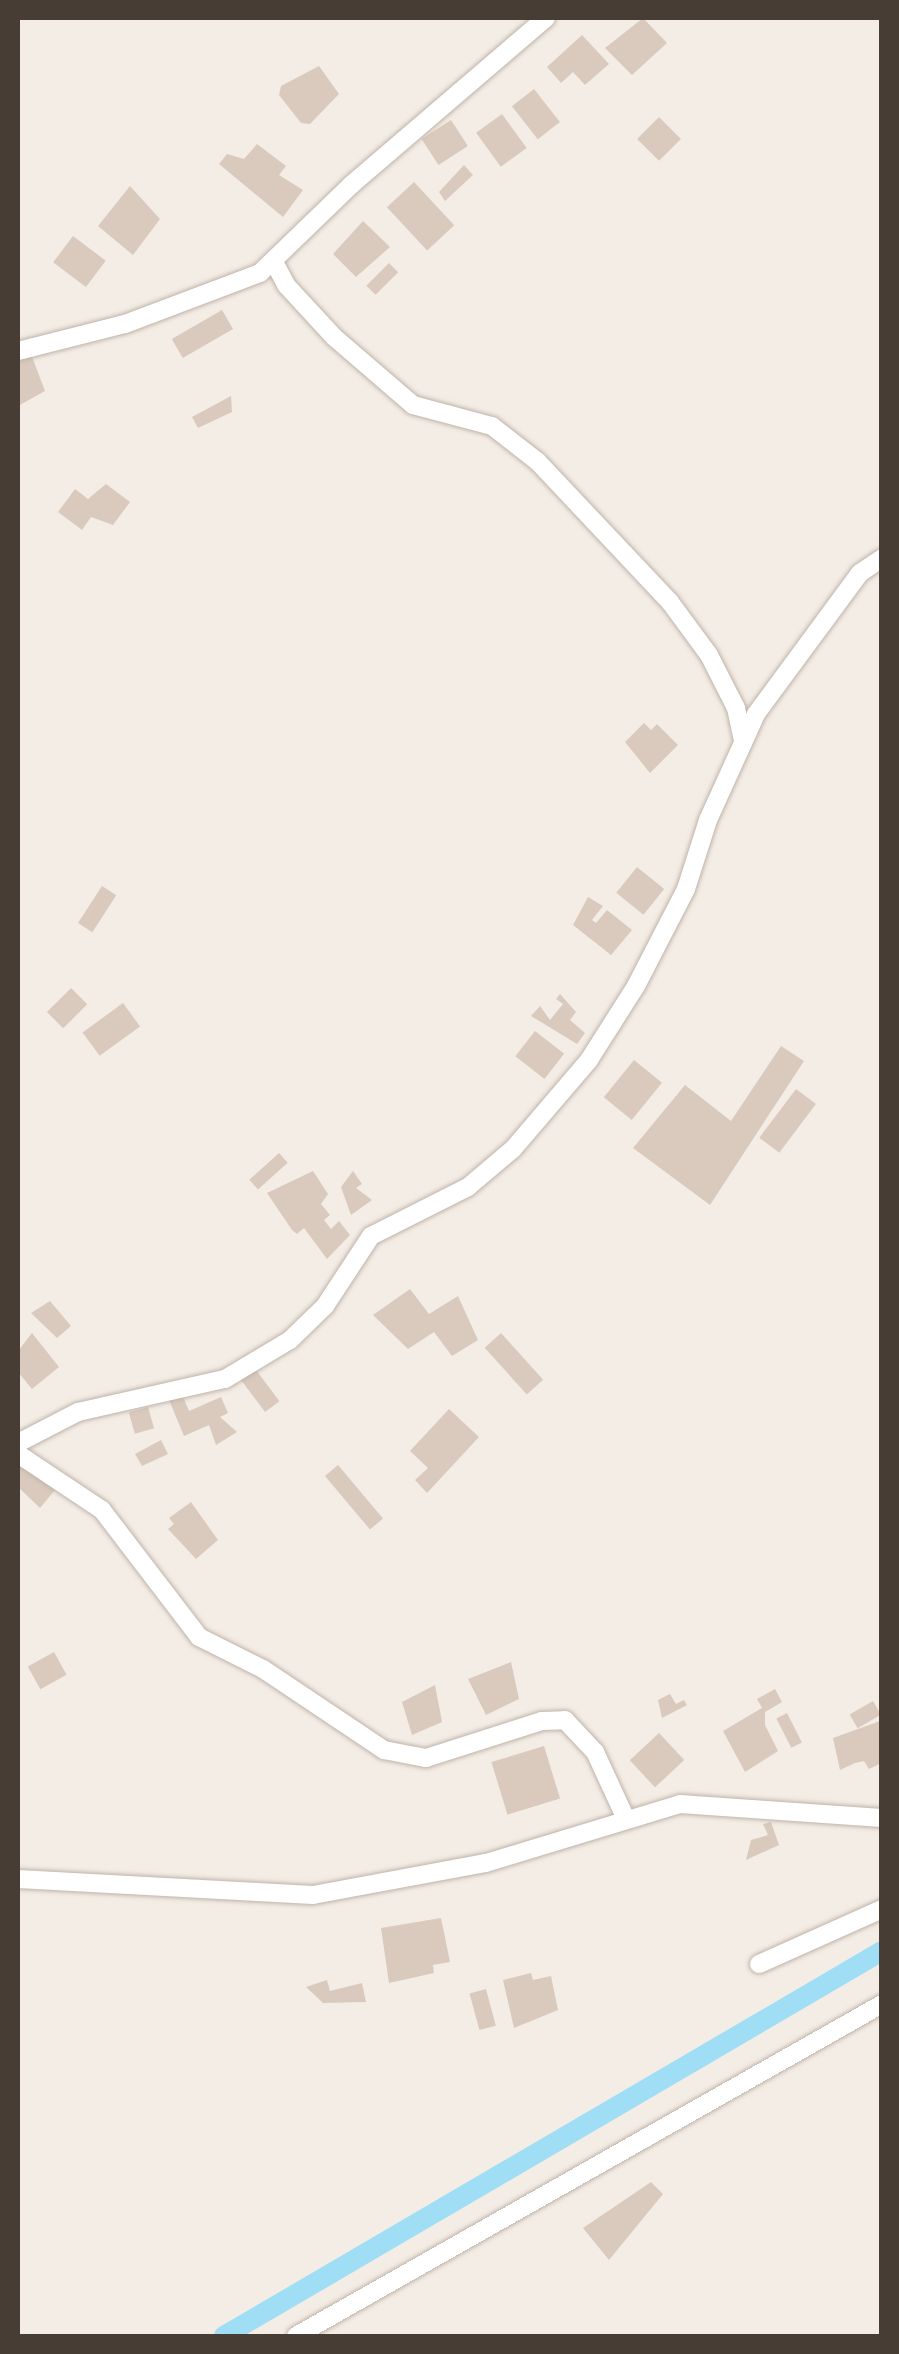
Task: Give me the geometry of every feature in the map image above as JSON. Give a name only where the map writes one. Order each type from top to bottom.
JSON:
[{"type":"street","points":[[18,351],[125,324],[242,281],[274,262],[351,185],[546,18]]},
{"type":"street","points":[[274,262],[286,286],[334,337],[413,405],[492,426],[538,462],[670,602],[709,655],[736,708],[744,742]]},
{"type":"street","points":[[18,1443],[78,1412],[225,1379],[290,1340],[325,1306],[371,1236],[468,1187],[513,1149],[589,1060],[636,986],[686,889],[744,742],[820,626],[860,573],[882,558]]},
{"type":"street","points":[[18,1454],[102,1510],[199,1637],[263,1669],[384,1750],[426,1758],[542,1721],[565,1720],[596,1752],[626,1819]]},
{"type":"street","points":[[18,1878],[314,1896],[486,1863],[694,1802],[882,1818]]},
{"type":"street","points":[[759,1964],[882,1910]]},
{"type":"street","points":[[296,2336],[882,2004]]},
{"type":"building","points":[[643,18],[667,43],[632,75],[605,48]]},
{"type":"building","points":[[582,35],[609,64],[585,85],[573,72],[561,83],[547,67]]},
{"type":"building","points":[[319,66],[339,94],[310,124],[301,123],[279,95],[281,86]]},
{"type":"building","points":[[534,89],[560,122],[538,139],[512,106]]},
{"type":"building","points":[[502,114],[527,148],[501,167],[476,133]]},
{"type":"building","points":[[659,117],[681,139],[659,161],[637,139]]},
{"type":"building","points":[[451,120],[468,146],[439,165],[422,139]]},
{"type":"building","points":[[257,144],[286,166],[279,175],[303,190],[283,217],[219,164],[227,154],[244,159]]},
{"type":"building","points":[[464,165],[473,175],[445,201],[439,192]]},
{"type":"building","points":[[414,182],[454,225],[427,250],[387,207]]},
{"type":"building","points":[[130,186],[160,219],[133,255],[98,226]]},
{"type":"building","points":[[363,221],[390,247],[356,277],[333,254]]},
{"type":"building","points":[[73,236],[106,261],[86,287],[53,262]]},
{"type":"building","points":[[389,263],[398,272],[376,295],[366,286]]},
{"type":"building","points":[[222,310],[233,329],[183,358],[172,339]]},
{"type":"building","points":[[31,354],[45,391],[18,406],[18,357]]},
{"type":"building","points":[[231,396],[232,412],[198,428],[192,417]]},
{"type":"building","points":[[106,484],[130,502],[113,525],[91,517],[82,530],[58,512],[75,489],[88,499]]},
{"type":"building","points":[[644,723],[651,730],[657,724],[678,745],[650,773],[625,742]]},
{"type":"building","points":[[637,867],[664,889],[643,915],[616,893]]},
{"type":"building","points":[[102,886],[116,895],[92,932],[78,923]]},
{"type":"building","points":[[588,897],[603,906],[592,920],[596,923],[607,910],[632,930],[611,955],[573,925]]},
{"type":"building","points":[[71,988],[87,1004],[63,1028],[47,1012]]},
{"type":"building","points":[[560,994],[576,1012],[570,1020],[585,1033],[577,1044],[531,1016],[540,1006],[550,1020],[563,1004],[556,999]]},
{"type":"building","points":[[123,1003],[140,1026],[100,1056],[83,1032]]},
{"type":"building","points":[[535,1031],[564,1054],[544,1079],[515,1056]]},
{"type":"building","points":[[781,1046],[804,1061],[710,1205],[633,1148],[685,1085],[731,1121]]},
{"type":"building","points":[[634,1060],[662,1083],[632,1120],[604,1097]]},
{"type":"building","points":[[796,1089],[816,1104],[779,1153],[759,1138]]},
{"type":"building","points":[[279,1153],[288,1163],[258,1189],[249,1180]]},
{"type":"building","points":[[313,1171],[328,1194],[321,1204],[330,1215],[324,1220],[331,1229],[339,1221],[350,1235],[327,1259],[304,1228],[297,1234],[292,1230],[267,1193]]},
{"type":"building","points":[[353,1171],[362,1184],[356,1188],[372,1200],[351,1215],[341,1187]]},
{"type":"building","points":[[410,1289],[429,1314],[458,1296],[478,1340],[452,1356],[434,1332],[408,1349],[373,1315]]},
{"type":"building","points":[[50,1301],[71,1326],[57,1338],[31,1313]]},
{"type":"building","points":[[32,1333],[59,1367],[32,1389],[18,1372],[18,1351]]},
{"type":"building","points":[[501,1333],[543,1380],[527,1395],[485,1348]]},
{"type":"building","points":[[253,1366],[279,1401],[265,1412],[239,1377]]},
{"type":"building","points":[[182,1394],[189,1411],[221,1397],[228,1413],[220,1417],[237,1432],[216,1445],[209,1425],[184,1436],[169,1400]]},
{"type":"building","points":[[148,1407],[154,1428],[135,1434],[129,1413]]},
{"type":"building","points":[[449,1409],[479,1437],[427,1493],[415,1480],[428,1468],[410,1451]]},
{"type":"building","points":[[161,1440],[168,1454],[142,1466],[135,1454]]},
{"type":"building","points":[[18,1464],[55,1490],[40,1508],[18,1487]]},
{"type":"building","points":[[338,1465],[383,1519],[370,1530],[325,1476]]},
{"type":"building","points":[[191,1502],[218,1540],[196,1559],[168,1529],[174,1524],[169,1518]]},
{"type":"building","points":[[54,1652],[67,1675],[40,1689],[28,1667]]},
{"type":"building","points":[[511,1662],[519,1699],[486,1715],[468,1679]]},
{"type":"building","points":[[435,1685],[442,1722],[412,1735],[402,1702]]},
{"type":"building","points":[[775,1689],[782,1702],[765,1712],[765,1725],[778,1751],[745,1772],[723,1731],[762,1708],[757,1699]]},
{"type":"building","points":[[670,1694],[676,1704],[684,1700],[687,1705],[662,1718],[658,1700]]},
{"type":"building","points":[[873,1701],[881,1715],[858,1728],[850,1714]]},
{"type":"building","points":[[787,1713],[802,1742],[791,1748],[776,1718]]},
{"type":"building","points":[[880,1721],[882,1763],[869,1769],[864,1761],[840,1770],[833,1738]]},
{"type":"building","points":[[659,1733],[684,1760],[655,1787],[630,1760]]},
{"type":"building","points":[[544,1746],[560,1799],[507,1815],[491,1762]]},
{"type":"building","points":[[771,1822],[779,1845],[746,1860],[751,1840],[768,1835],[763,1824]]},
{"type":"building","points":[[441,1918],[450,1962],[433,1965],[434,1973],[389,1983],[381,1928]]},
{"type":"building","points":[[531,1973],[533,1980],[551,1976],[558,2010],[514,2028],[503,1980]]},
{"type":"building","points":[[327,1980],[330,1991],[362,1983],[366,2002],[323,2003],[306,1987]]},
{"type":"building","points":[[486,1989],[496,2026],[479,2030],[470,1993]]},
{"type":"building","points":[[651,2182],[663,2194],[609,2260],[583,2228]]},
{"type":"waterway","points":[[224,2336],[882,1951]]}]
